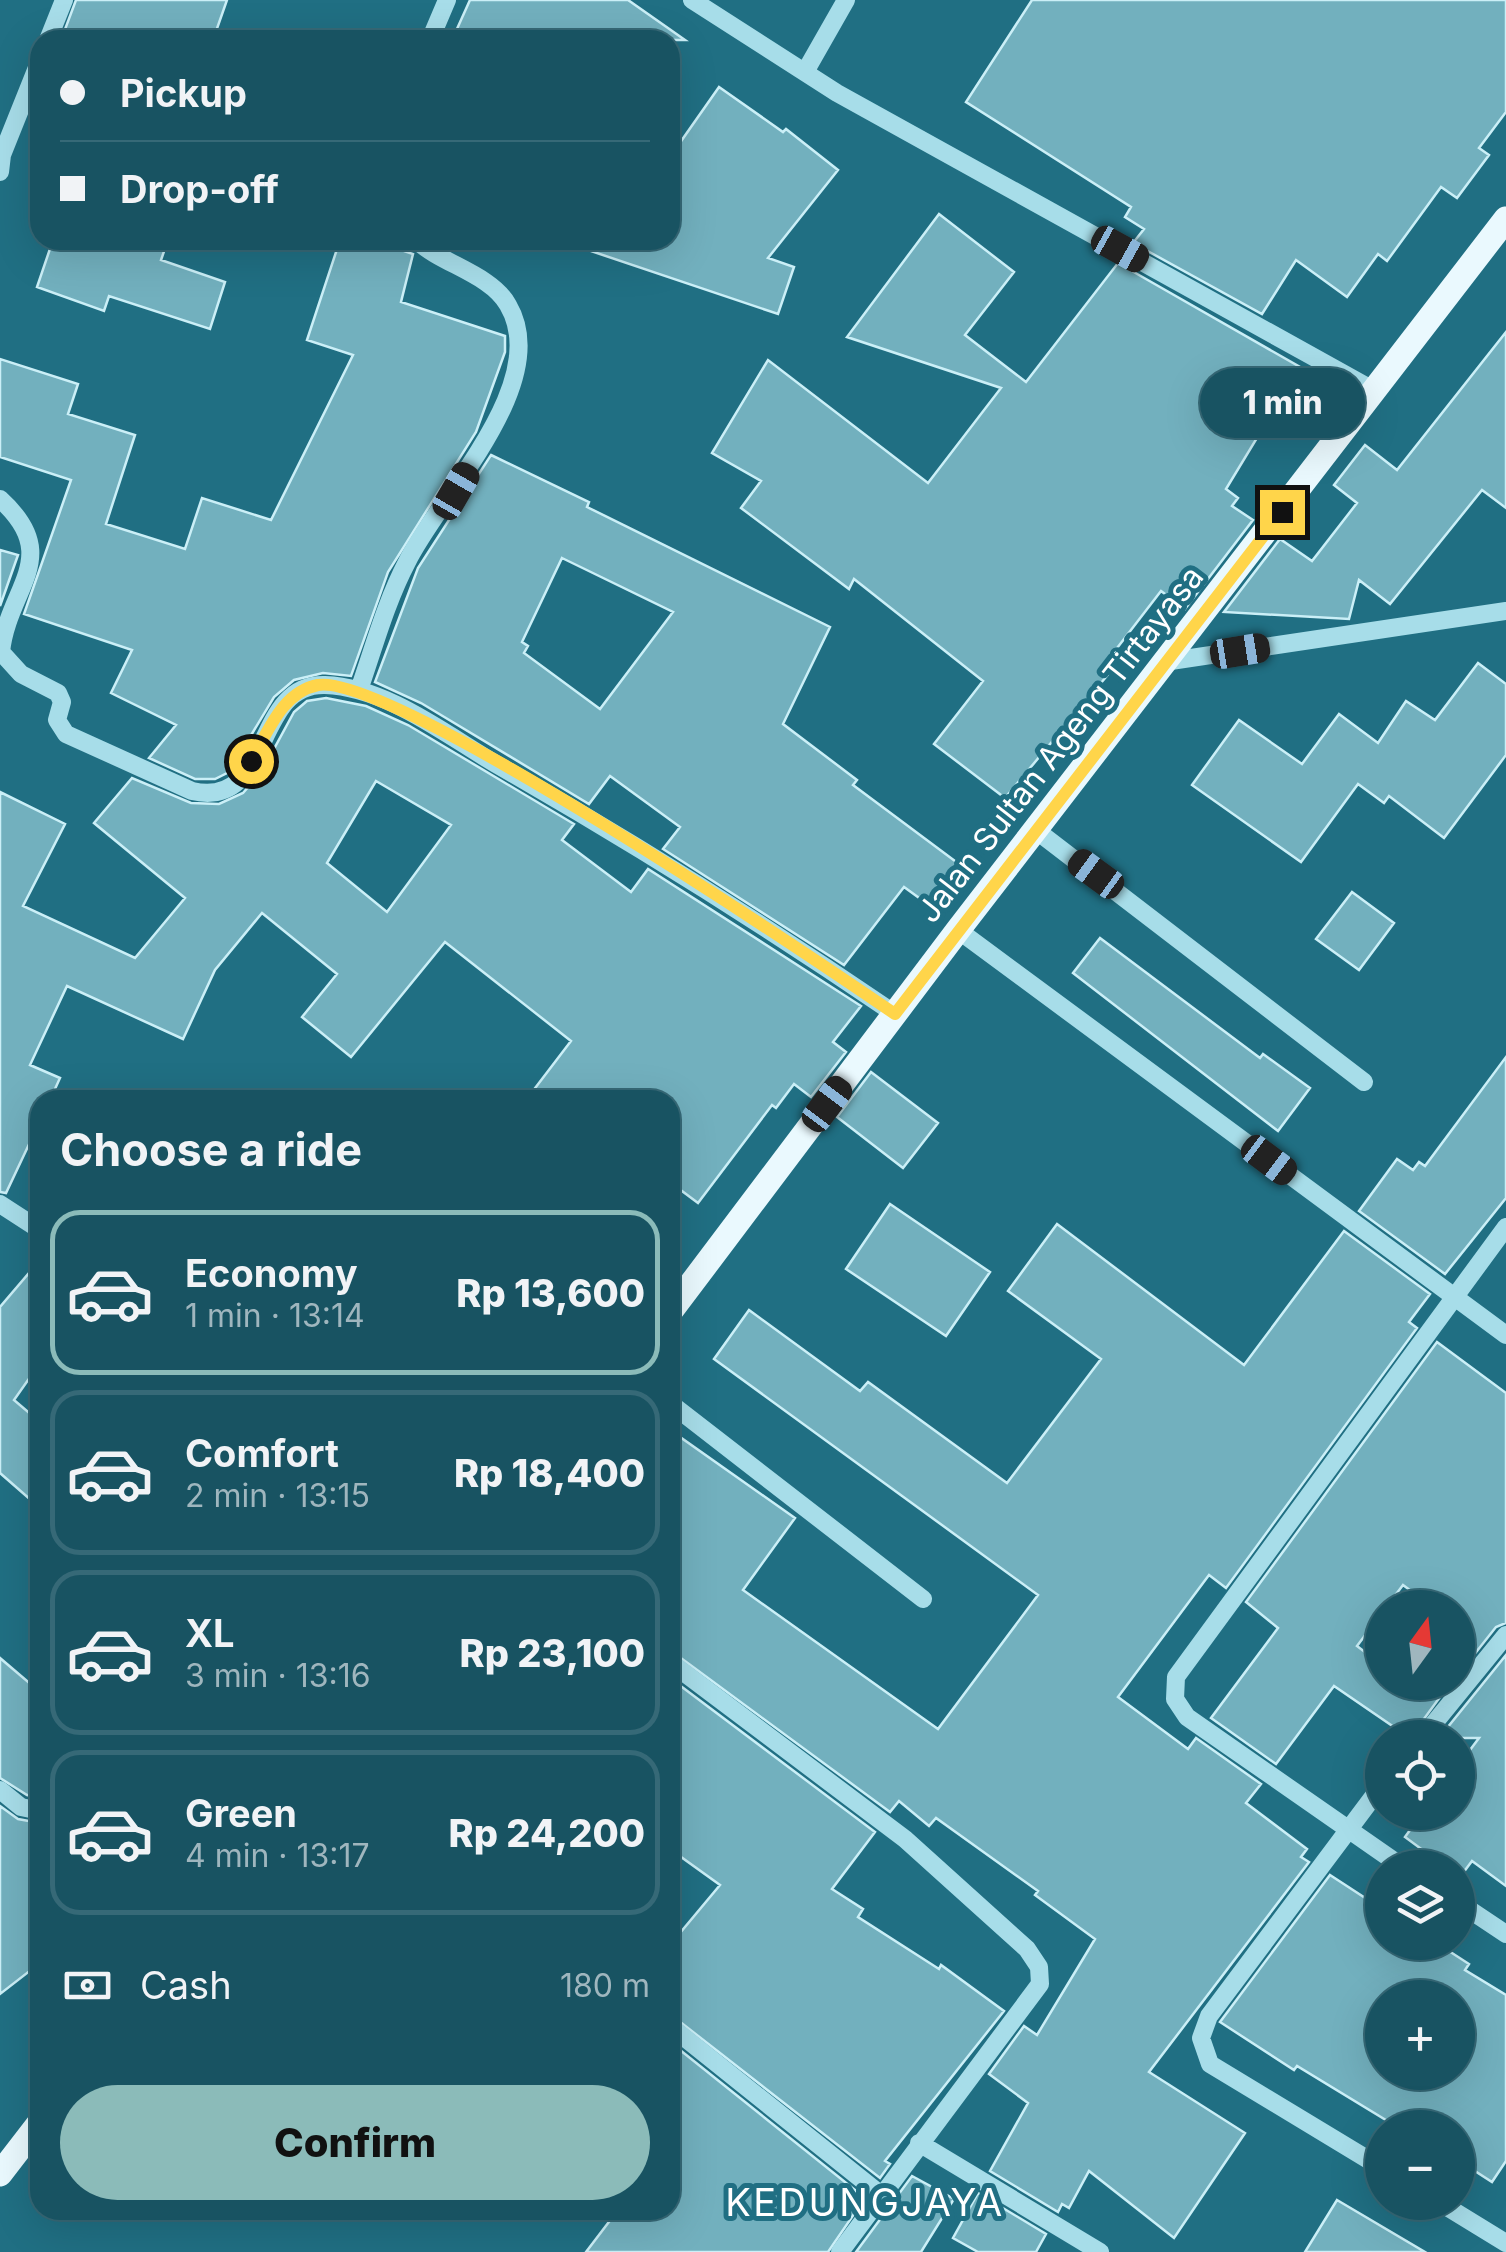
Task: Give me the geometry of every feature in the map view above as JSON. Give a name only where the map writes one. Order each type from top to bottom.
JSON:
[{"type":"main road","name":"Jalan Sultan Ageng Tirtayasa","points":[[680,1299],[958,930],[1506,220]]},
{"type":"main road","points":[[0,2174],[30,2135]]},
{"type":"street","points":[[52,30],[64,0]]},
{"type":"street","points":[[434,30],[447,0]]},
{"type":"street","points":[[692,0],[805,72],[1375,392]]},
{"type":"street","points":[[805,72],[846,0]]},
{"type":"street","points":[[1,161],[30,86]]},
{"type":"street","points":[[359,690],[408,557],[456,491],[512,381],[520,332],[506,300],[431,250]]},
{"type":"street","points":[[0,499],[30,536],[31,559],[0,652],[20,674],[58,693],[62,702],[57,720],[66,734],[192,792],[214,796],[237,786],[278,712],[297,692],[322,684],[359,690],[402,709],[618,834],[774,931],[895,1014]]},
{"type":"street","points":[[1164,662],[1506,611]]},
{"type":"street","points":[[1037,832],[1364,1082]]},
{"type":"street","points":[[958,930],[1506,1336]]},
{"type":"street","points":[[0,1204],[30,1224]]},
{"type":"street","points":[[1377,1850],[1187,1716],[1174,1699],[1176,1677],[1506,1228]]},
{"type":"street","points":[[680,1411],[923,1599]]},
{"type":"street","points":[[1437,1720],[1506,1635]]},
{"type":"street","points":[[680,1670],[905,1839],[1035,1959],[1040,1984],[840,2252]]},
{"type":"street","points":[[0,1790],[21,1807],[30,1809]]},
{"type":"street","points":[[1365,1806],[1209,2016],[1202,2038],[1210,2064],[1365,2158]]},
{"type":"street","points":[[1475,1913],[1506,1934]]},
{"type":"street","points":[[680,2034],[880,2194]]},
{"type":"street","points":[[919,2142],[1100,2252]]},
{"type":"street","points":[[1468,2220],[1506,2243]]},
{"type":"building","points":[[76,0],[227,0],[216,30],[65,30]]},
{"type":"building","points":[[470,0],[628,0],[671,30],[456,30]]},
{"type":"building","points":[[1032,0],[1506,0],[1506,112],[1479,148],[1489,155],[1457,198],[1441,187],[1387,261],[1378,254],[1347,297],[1296,260],[1262,314],[1133,243],[1144,229],[1125,217],[1131,207],[966,102]]},
{"type":"building","points":[[719,87],[783,132],[786,129],[838,170],[768,258],[794,267],[778,314],[588,250],[680,250],[680,143]]},
{"type":"building","points":[[939,214],[1014,272],[965,335],[1026,382],[1118,263],[1300,367],[1226,489],[1238,498],[1232,506],[1253,520],[1185,609],[1161,591],[1104,665],[1111,671],[1005,798],[934,744],[983,681],[854,579],[849,589],[741,508],[761,481],[712,453],[768,360],[928,483],[1001,388],[847,337]]},
{"type":"building","points":[[50,250],[164,250],[161,260],[225,282],[210,329],[109,296],[104,311],[37,287]]},
{"type":"building","points":[[337,250],[401,250],[413,254],[401,302],[505,336],[505,352],[476,432],[388,572],[351,676],[323,673],[294,680],[274,697],[229,772],[215,779],[195,779],[149,758],[176,725],[111,693],[132,650],[24,614],[71,480],[0,457],[0,359],[78,384],[68,414],[135,435],[106,524],[185,549],[202,498],[271,520],[353,355],[307,340]]},
{"type":"building","points":[[1506,332],[1506,508],[1482,490],[1390,604],[1359,580],[1349,619],[1224,612],[1280,539],[1312,561],[1357,503],[1334,485],[1365,445],[1397,470]]},
{"type":"building","points":[[491,455],[830,627],[783,724],[857,780],[853,785],[963,867],[933,908],[904,887],[844,965],[663,849],[680,827],[610,776],[589,804],[421,703],[375,682],[418,568]],"holes":[[[562,558],[673,612],[600,709],[524,653],[528,646],[522,642]]]},
{"type":"building","points":[[0,550],[18,555],[0,606]]},
{"type":"building","points":[[1478,663],[1506,684],[1506,755],[1444,838],[1389,796],[1384,803],[1358,784],[1301,862],[1192,785],[1239,720],[1302,764],[1339,714],[1378,743],[1406,701],[1435,720]]},
{"type":"building","points":[[326,698],[366,706],[408,725],[574,824],[562,840],[631,892],[648,869],[861,1006],[833,1042],[846,1052],[811,1097],[794,1084],[776,1108],[772,1105],[698,1203],[680,1190],[680,1090],[534,1090],[571,1041],[445,942],[351,1057],[302,1017],[337,974],[262,913],[215,970],[183,1039],[67,986],[30,1065],[60,1078],[55,1090],[30,1090],[30,1142],[6,1193],[0,1192],[0,792],[65,824],[23,906],[135,958],[185,898],[94,823],[132,778],[191,803],[219,804],[243,793],[262,771],[294,712],[307,701]],"holes":[[[376,781],[451,825],[387,912],[327,863]]]},
{"type":"building","points":[[1352,892],[1394,923],[1359,970],[1316,939]]},
{"type":"building","points":[[1100,938],[1260,1058],[1263,1054],[1310,1088],[1278,1131],[1073,973]]},
{"type":"building","points":[[1506,1057],[1506,1198],[1445,1274],[1359,1211],[1397,1159],[1413,1170],[1419,1162],[1425,1166]]},
{"type":"building","points":[[871,1072],[938,1123],[903,1168],[837,1117]]},
{"type":"building","points":[[890,1204],[990,1272],[946,1336],[846,1269]]},
{"type":"building","points":[[1057,1224],[1244,1365],[1344,1231],[1430,1294],[1409,1322],[1417,1328],[1226,1588],[1209,1575],[1118,1697],[1188,1749],[1196,1738],[1261,1784],[1246,1803],[1307,1849],[1301,1857],[1309,1862],[1149,2072],[1245,2133],[1174,2238],[1089,2171],[1069,2208],[1062,2204],[1058,2212],[990,2171],[1028,2103],[989,2074],[1024,2026],[1037,2035],[1095,1939],[1035,1895],[1038,1891],[936,1818],[929,1826],[899,1801],[890,1812],[680,1657],[680,1437],[795,1518],[743,1590],[938,1729],[1038,1595],[714,1359],[749,1310],[860,1391],[868,1382],[1007,1483],[1101,1359],[1008,1291]]},
{"type":"building","points":[[30,1272],[30,1377],[14,1400],[30,1414],[30,1499],[0,1473],[0,1307]]},
{"type":"building","points":[[1437,1342],[1506,1393],[1506,1623],[1496,1627],[1475,1654],[1475,1590],[1410,1590],[1403,1585],[1399,1590],[1365,1590],[1365,1635],[1357,1646],[1365,1652],[1365,1700],[1438,1700],[1423,1720],[1384,1720],[1334,1686],[1276,1764],[1211,1718],[1278,1628],[1246,1602]]},
{"type":"building","points":[[1506,1655],[1506,1886],[1475,1863],[1475,1850],[1423,1850],[1405,1837],[1410,1830],[1475,1830],[1475,1743],[1479,1738],[1475,1738],[1475,1720],[1454,1720],[1470,1700],[1475,1700],[1475,1693]]},
{"type":"building","points":[[0,1658],[30,1684],[30,1796],[0,1778]]},
{"type":"building","points":[[680,1686],[875,1832],[832,1889],[863,1909],[858,1917],[939,1969],[941,1965],[1004,2011],[885,2161],[890,2164],[880,2178],[680,2022],[680,1933],[720,1885],[680,1856]]},
{"type":"building","points":[[0,1806],[18,1819],[30,1821],[30,1971],[0,1994]]},
{"type":"building","points":[[1330,1875],[1365,1898],[1365,1960],[1463,1960],[1469,1964],[1465,1970],[1506,1995],[1506,2161],[1492,2182],[1475,2171],[1475,2110],[1369,2110],[1297,2066],[1294,2070],[1220,2022]]},
{"type":"building","points":[[680,2050],[865,2198],[828,2252],[586,2252],[610,2220],[680,2220]]},
{"type":"building","points":[[912,2176],[954,2199],[921,2252],[856,2252]]},
{"type":"building","points":[[978,2193],[1046,2234],[1036,2252],[978,2252],[953,2238]]},
{"type":"building","points":[[1337,2200],[1425,2252],[1305,2252]]},
{"type":"district","name":"KEDUNGJAYA","points":[[865,2202]]},
{"type":"route","points":[[251,761],[278,712],[297,692],[322,684],[359,690],[402,709],[618,834],[774,931],[895,1014],[1282,512]]}]
